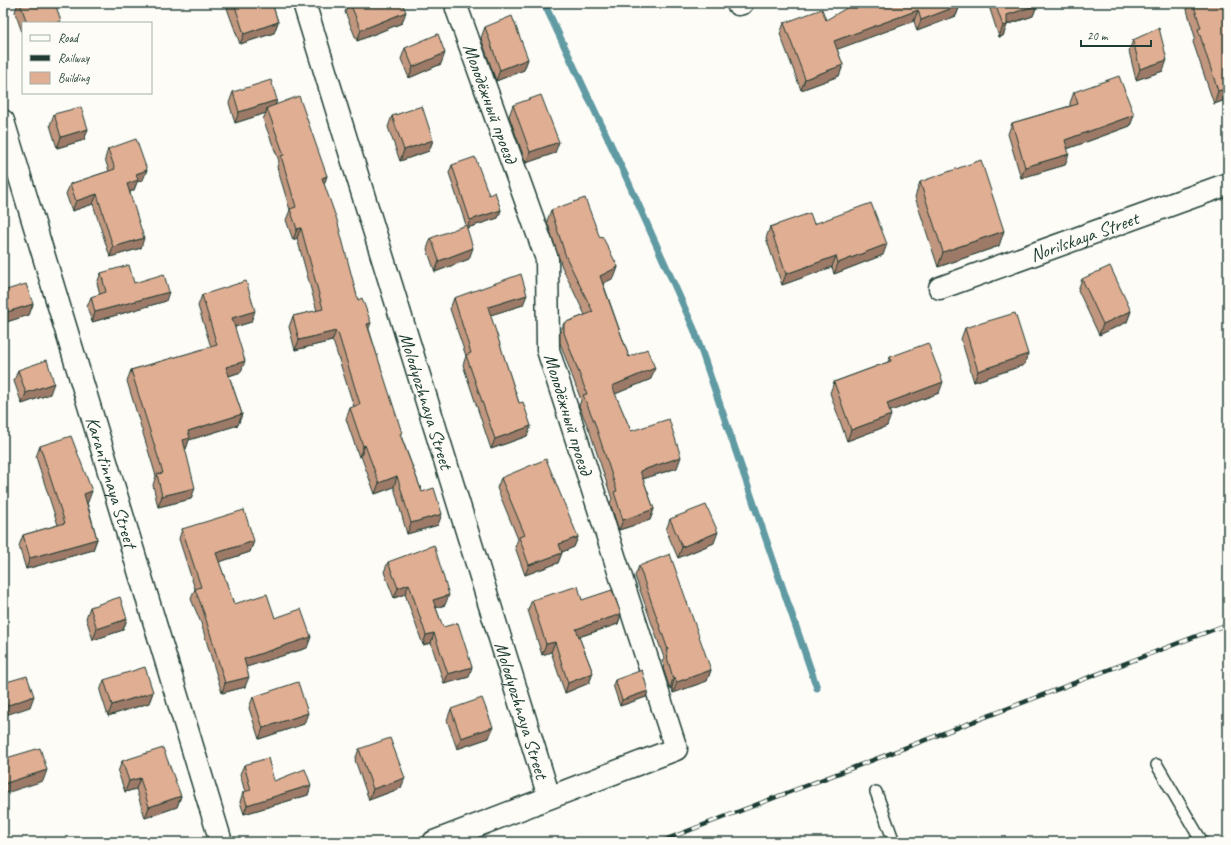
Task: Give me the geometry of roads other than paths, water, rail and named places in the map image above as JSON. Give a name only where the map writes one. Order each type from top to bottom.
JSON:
[{"type":"street","name":"Molodyozhnaya Street","points":[[304,3],[549,797]]},
{"type":"street","name":"Молодёжный проезд","points":[[457,8],[547,259],[548,350],[676,749],[549,797]]},
{"type":"street","name":"Karantinnaya Street","points":[[3,121],[221,842]]},
{"type":"street","name":"Norilskaya Street","points":[[940,288],[1228,184]]},
{"type":"street","points":[[434,842],[549,797]]},
{"type":"lane","points":[[1157,765],[1202,842]]},
{"type":"lane","points":[[876,792],[894,842]]},
{"type":"waterway","points":[[544,3],[627,179],[694,329],[817,688]]},
{"type":"railway","points":[[659,842],[1228,624]]}]
